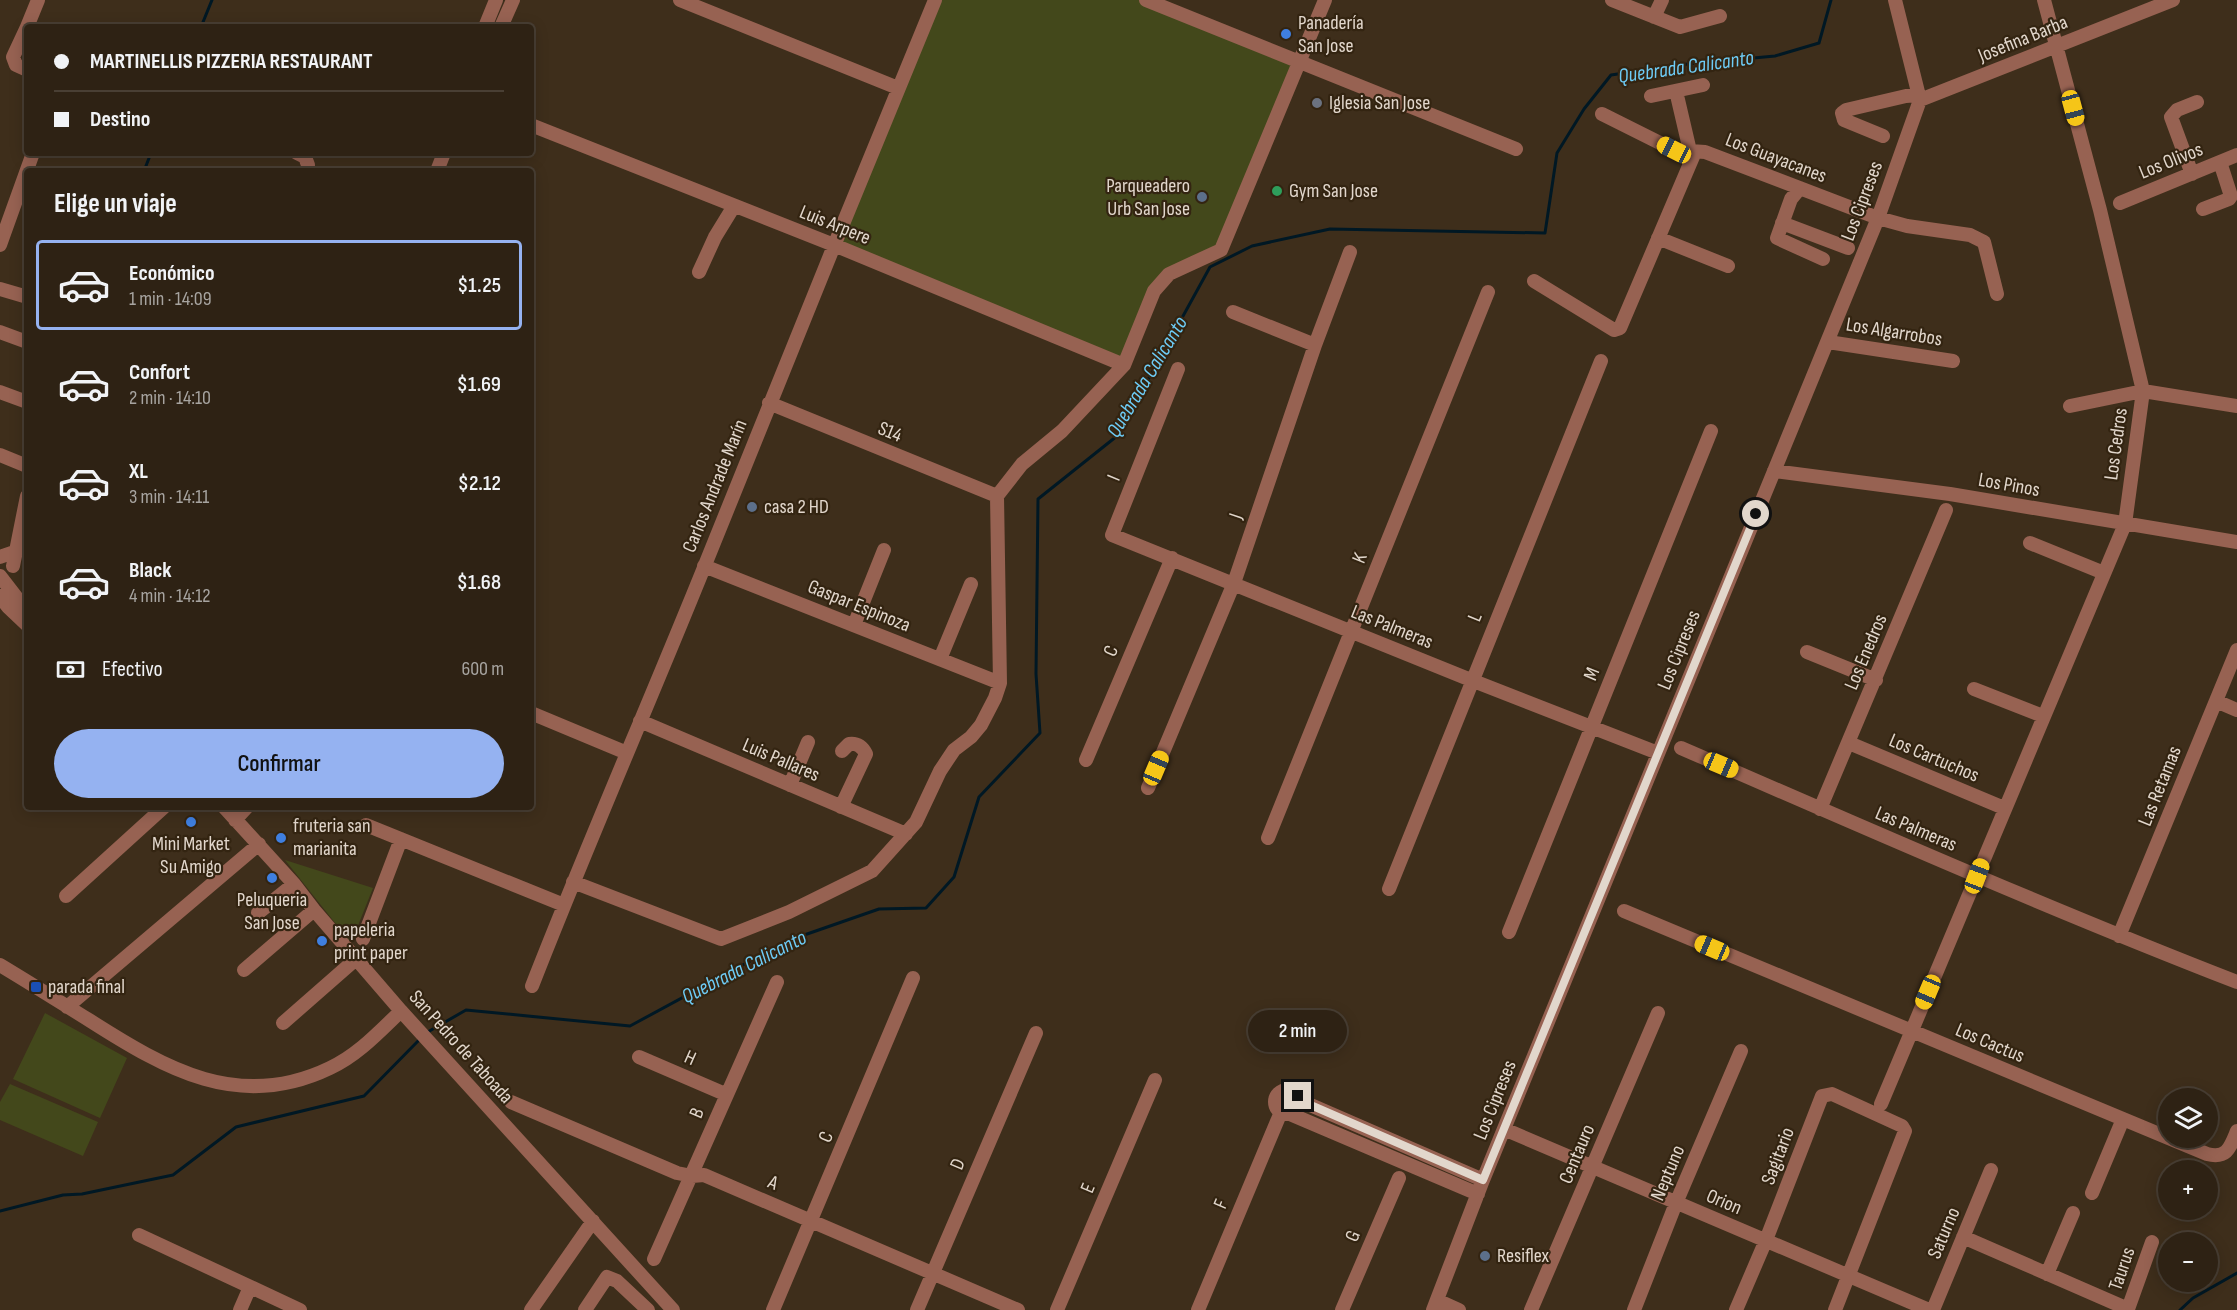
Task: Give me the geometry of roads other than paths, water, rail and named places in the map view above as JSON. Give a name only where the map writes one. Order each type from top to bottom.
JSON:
[{"type":"street","points":[[28,24],[38,0]]},
{"type":"street","points":[[486,24],[496,0]]},
{"type":"street","points":[[502,24],[513,0]]},
{"type":"street","points":[[680,0],[898,88]]},
{"type":"street","name":"Carlos Andrade Marín","points":[[532,986],[935,0]]},
{"type":"street","points":[[1146,0],[1516,149]]},
{"type":"street","points":[[573,882],[720,939],[789,912],[872,872],[906,834],[916,822],[940,771],[954,750],[981,725],[1000,683],[997,496],[1022,464],[1062,431],[1124,365],[1154,291],[1168,274],[1221,250],[1325,0]]},
{"type":"street","points":[[1612,0],[1683,27],[1720,16]]},
{"type":"street","points":[[1654,17],[1662,0]]},
{"type":"street","points":[[1895,0],[1919,98]]},
{"type":"street","name":"Los Cedros","points":[[1977,876],[2125,524],[2143,391],[2100,210],[2044,0]]},
{"type":"street","name":"Josefina Barba","points":[[1883,136],[1844,120],[1842,113],[1906,96],[1919,98],[2173,0]]},
{"type":"street","points":[[24,33],[13,57],[16,65],[24,69]]},
{"type":"street","points":[[1651,96],[1703,85]]},
{"type":"street","points":[[1534,281],[1614,330],[1619,329],[1691,155],[1677,91]]},
{"type":"street","name":"Los Cipreses","points":[[1435,1305],[1483,1180],[1878,218],[1919,98]]},
{"type":"street","points":[[2192,174],[2170,117],[2177,110],[2197,102]]},
{"type":"street","name":"Los Guayacanes","points":[[1602,114],[1691,155],[1705,152],[1878,218],[1907,226],[1970,235],[1984,242],[1997,294]]},
{"type":"street","name":"Luis Arpere","points":[[534,126],[834,245],[1124,365]]},
{"type":"street","name":"Los Olivos","points":[[2120,203],[2237,155]]},
{"type":"street","points":[[2203,209],[2232,196],[2220,162]]},
{"type":"street","points":[[0,245],[24,178]]},
{"type":"street","points":[[1800,188],[1791,199],[1777,238],[1823,259]]},
{"type":"street","points":[[699,272],[715,237],[734,206]]},
{"type":"street","points":[[1782,223],[1848,248]]},
{"type":"street","points":[[1658,238],[1728,266]]},
{"type":"street","name":"J","points":[[1148,788],[1234,583],[1315,345],[1350,252]]},
{"type":"street","points":[[0,289],[24,296]]},
{"type":"street","name":"K","points":[[1268,837],[1488,292]]},
{"type":"street","points":[[1233,312],[1315,345]]},
{"type":"street","points":[[0,332],[24,341]]},
{"type":"street","name":"Los Algarrobos","points":[[1828,342],[1953,361]]},
{"type":"street","name":"L","points":[[1389,889],[1471,680],[1601,362]]},
{"type":"street","name":"I","points":[[1112,535],[1178,369]]},
{"type":"street","points":[[2070,406],[2143,391],[2237,406]]},
{"type":"street","points":[[0,392],[24,401]]},
{"type":"street","name":"S14","points":[[769,403],[997,496]]},
{"type":"street","name":"M","points":[[1509,932],[1711,431]]},
{"type":"street","points":[[0,454],[24,465]]},
{"type":"street","name":"Los Pinos","points":[[1774,471],[1950,495],[2237,543]]},
{"type":"street","name":"Los Enedros","points":[[1820,808],[1946,510]]},
{"type":"street","points":[[13,566],[24,512]]},
{"type":"street","name":"Las Palmeras","points":[[1112,535],[1658,753]]},
{"type":"street","points":[[2030,543],[2104,573]]},
{"type":"street","points":[[854,625],[884,550]]},
{"type":"street","points":[[0,557],[17,551]]},
{"type":"street","name":"C","points":[[1086,760],[1173,558]]},
{"type":"street","name":"Gaspar Espinoza","points":[[704,566],[1000,683]]},
{"type":"street","points":[[0,576],[24,607]]},
{"type":"street","points":[[940,659],[971,584]]},
{"type":"street","points":[[0,596],[24,622]]},
{"type":"street","name":"Las Retamas","points":[[2119,936],[2237,650]]},
{"type":"street","points":[[1807,652],[1876,680]]},
{"type":"street","points":[[1974,689],[2043,716]]},
{"type":"street","points":[[2216,701],[2237,710]]},
{"type":"street","points":[[534,714],[627,753]]},
{"type":"street","name":"Luis Pallares","points":[[640,721],[738,756],[790,785],[906,834]]},
{"type":"street","points":[[790,785],[808,742]]},
{"type":"street","name":"Los Cartuchos","points":[[1849,743],[2004,808]]},
{"type":"street","points":[[841,807],[866,754],[863,748],[855,744],[849,744],[842,751]]},
{"type":"street","name":"Las Palmeras","points":[[1681,748],[2119,936],[2237,982]]},
{"type":"street","points":[[66,896],[161,810]]},
{"type":"street","name":"San Pedro de Taboada","points":[[227,810],[294,884],[401,1011],[673,1310]]},
{"type":"street","points":[[235,820],[244,810]]},
{"type":"street","points":[[366,825],[564,905]]},
{"type":"street","points":[[363,939],[401,839]]},
{"type":"street","points":[[68,1007],[259,844]]},
{"type":"street","points":[[1881,1104],[1977,876]]},
{"type":"street","points":[[258,913],[294,884]]},
{"type":"street","points":[[244,970],[314,910]]},
{"type":"street","name":"Los Cactus","points":[[1624,911],[2207,1154],[2219,1156],[2225,1153],[2231,1146],[2237,1131]]},
{"type":"street","points":[[284,1023],[356,960]]},
{"type":"street","points":[[0,965],[133,1048],[186,1074],[234,1086],[280,1085],[332,1068],[369,1041],[401,1011]]},
{"type":"street","name":"C","points":[[773,1310],[913,978]]},
{"type":"street","name":"B","points":[[654,1259],[692,1176],[725,1094],[777,982]]},
{"type":"street","name":"Centauro","points":[[1531,1310],[1658,1013]]},
{"type":"street","name":"D","points":[[917,1310],[1036,1033]]},
{"type":"street","name":"Neptuno","points":[[1634,1310],[1676,1203],[1741,1051]]},
{"type":"street","name":"H","points":[[639,1057],[725,1094]]},
{"type":"street","name":"E","points":[[1057,1310],[1155,1080]]},
{"type":"street","points":[[1286,1113],[1297,1108],[1299,1100],[1296,1093],[1291,1090],[1281,1091],[1276,1095],[1274,1102],[1286,1113],[1478,1194]]},
{"type":"street","name":"Sagitario","points":[[1736,1310],[1822,1096],[1832,1094],[1902,1126],[1905,1131],[1850,1276]]},
{"type":"street","points":[[1299,1100],[1483,1180]]},
{"type":"street","name":"A","points":[[511,1102],[677,1173],[692,1176],[704,1175],[932,1275],[1018,1310]]},
{"type":"street","name":"F","points":[[1198,1310],[1286,1113]]},
{"type":"street","points":[[2092,1193],[2124,1119]]},
{"type":"street","name":"Orion","points":[[1504,1129],[1931,1310]]},
{"type":"street","name":"Saturno","points":[[1931,1310],[1991,1170]]},
{"type":"street","name":"G","points":[[1342,1310],[1399,1178]]},
{"type":"street","points":[[2047,1274],[2073,1213]]},
{"type":"street","points":[[531,1310],[593,1221]]},
{"type":"street","points":[[139,1235],[300,1310]]},
{"type":"street","points":[[1964,1237],[2128,1309]]},
{"type":"street","name":"Taurus","points":[[2128,1309],[2152,1242]]},
{"type":"street","points":[[1835,1310],[1850,1276]]},
{"type":"street","points":[[585,1310],[607,1277],[617,1281],[648,1310]]},
{"type":"street","points":[[240,1310],[250,1287]]},
{"type":"street","points":[[1435,1305],[1460,1310]]},
{"type":"waterway","points":[[202,24],[212,0]]},
{"type":"waterway","name":"Quebrada Calicanto","points":[[426,1033],[466,1010],[630,1026],[787,941],[879,909],[926,908],[954,877],[979,797],[1040,733],[1036,674],[1038,499],[1117,436],[1210,267],[1252,246],[1330,229],[1545,233],[1557,153],[1584,109],[1611,75],[1678,65],[1775,56],[1819,43],[1831,0]]},
{"type":"waterway","points":[[145,168],[150,156]]},
{"type":"waterway","points":[[0,1211],[63,1195],[82,1194],[173,1175],[236,1127],[364,1096],[421,1038]]},
{"type":"waterway","points":[[2180,1310],[2193,1298],[2237,1273]]},
{"type":"place","name":"Panadería San Jose","points":[[1286,34]]},
{"type":"place","name":"Iglesia San Jose","points":[[1317,103]]},
{"type":"place","name":"Gym San Jose","points":[[1277,191]]},
{"type":"place","name":"Parqueadero Urb San Jose","points":[[1202,197]]},
{"type":"place","name":"casa 2 HD","points":[[752,507]]},
{"type":"place","name":"Mini Market Su Amigo","points":[[191,822]]},
{"type":"place","name":"fruteria san marianita","points":[[281,838]]},
{"type":"place","name":"Peluqueria San Jose","points":[[272,878]]},
{"type":"place","name":"papeleria print paper","points":[[322,941]]},
{"type":"place","name":"parada final","points":[[36,987]]},
{"type":"place","name":"Resiflex","points":[[1485,1256]]}]
